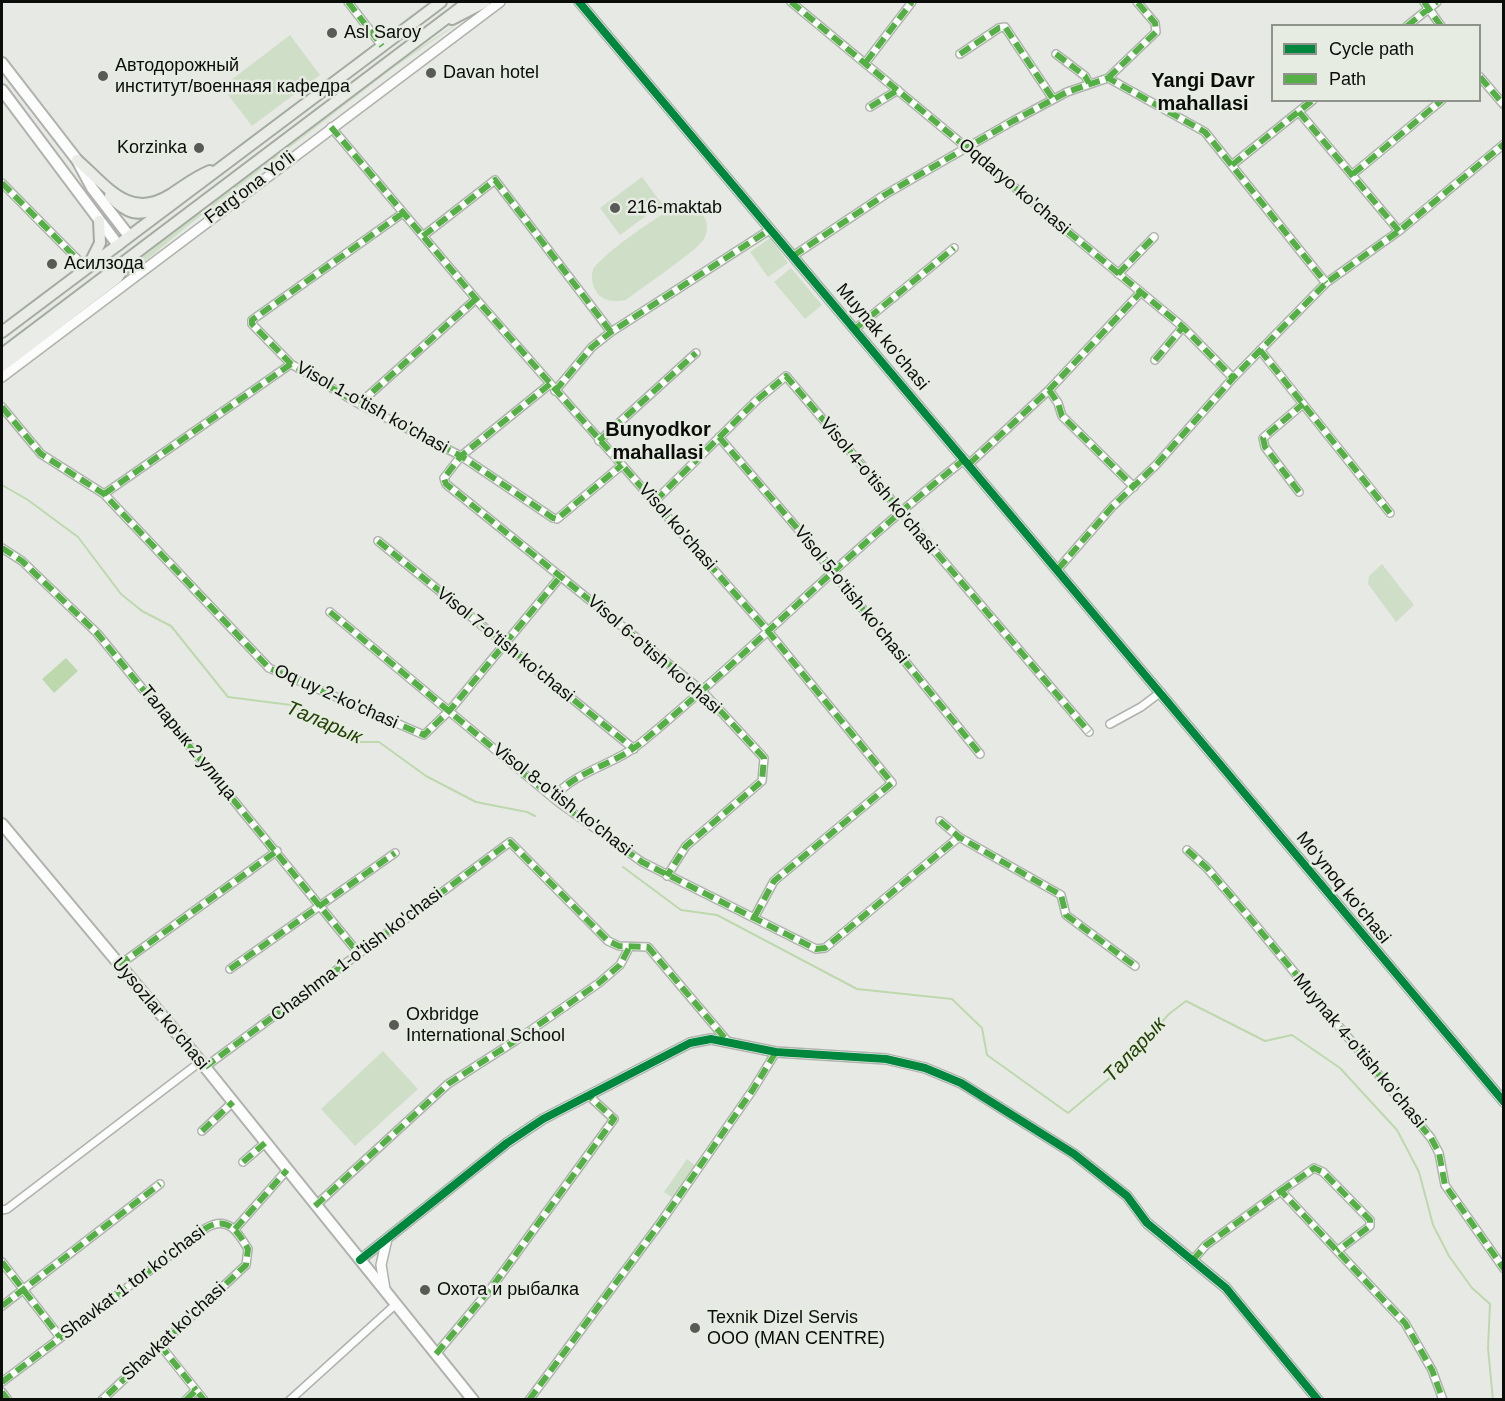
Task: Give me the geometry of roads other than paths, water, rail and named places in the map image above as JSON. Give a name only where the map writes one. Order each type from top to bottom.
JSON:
[{"type":"main road","name":"Farg'ona Yo'li","points":[[2,332],[441,2]]},
{"type":"main road","name":"Farg'ona Yo'li","points":[[2,354],[133,252],[468,2]]},
{"type":"main road","points":[[433,28],[485,2]]},
{"type":"main road","points":[[2,63],[77,160],[92,188],[129,236],[133,252],[117,278],[2,366]]},
{"type":"main road","points":[[2,90],[118,245],[133,252]]},
{"type":"main road","points":[[77,160],[91,172],[121,208],[140,214],[156,208],[224,165]]},
{"type":"main road","points":[[86,268],[100,243],[99,221]]},
{"type":"main road","name":"Uysozlar ko'chasi","points":[[2,824],[203,1064],[473,1400]]},
{"type":"street","points":[[348,2],[382,46]]},
{"type":"street","name":"Farg'ona Yo'li","points":[[2,377],[331,127],[500,2]]},
{"type":"street","name":"Muynak ko'chasi","points":[[579,2],[1161,692]]},
{"type":"street","name":"Oqdaryo ko'chasi","points":[[791,2],[1183,327],[1233,378]]},
{"type":"street","points":[[866,62],[912,2]]},
{"type":"street","points":[[793,256],[886,194],[1053,99],[1089,83],[1108,78],[1156,32],[1155,23],[1137,2]]},
{"type":"street","points":[[1409,24],[1426,5],[1437,2]]},
{"type":"street","points":[[1426,5],[1440,24]]},
{"type":"street","points":[[960,54],[999,28],[1005,27],[1053,99]]},
{"type":"street","points":[[1056,54],[1085,76],[1089,83]]},
{"type":"street","points":[[1108,78],[1205,132],[1326,282]]},
{"type":"street","points":[[1481,79],[1503,105]]},
{"type":"street","points":[[870,107],[898,90]]},
{"type":"street","points":[[1232,165],[1311,102]]},
{"type":"street","points":[[1353,174],[1440,102]]},
{"type":"street","points":[[1299,112],[1399,231]]},
{"type":"street","name":"Visol ko'chasi","points":[[331,127],[552,388],[655,501],[767,630],[892,783],[774,881],[754,918]]},
{"type":"street","points":[[1058,569],[1112,507],[1134,487],[1233,378],[1326,282],[1399,231],[1503,144]]},
{"type":"street","points":[[423,236],[495,180],[610,332]]},
{"type":"street","points":[[2,183],[86,268]]},
{"type":"street","name":"Visol 1-o'tish ko'chasi","points":[[403,213],[252,320],[252,324],[291,364],[359,404],[461,456],[555,519],[622,465]]},
{"type":"street","points":[[461,456],[552,388],[610,332],[771,229]]},
{"type":"street","points":[[1118,274],[1154,237]]},
{"type":"street","points":[[855,329],[954,248]]},
{"type":"street","points":[[554,797],[564,785],[634,749],[899,511],[967,462],[1049,390],[1141,292]]},
{"type":"street","points":[[359,404],[476,299]]},
{"type":"street","points":[[1155,360],[1183,327]]},
{"type":"street","points":[[1260,351],[1390,513]]},
{"type":"street","points":[[599,441],[696,353]]},
{"type":"street","points":[[104,494],[291,364]]},
{"type":"street","name":"Visol 4-o'tish ko'chasi","points":[[655,501],[719,437],[786,376],[1089,732]]},
{"type":"street","points":[[1049,390],[1058,403],[1062,416],[1134,487]]},
{"type":"street","points":[[1299,492],[1265,447],[1263,438],[1303,404]]},
{"type":"street","name":"Oq uy 2-ko'chasi","points":[[2,407],[41,454],[104,494],[268,668],[424,735],[432,730],[450,710],[561,576]]},
{"type":"street","name":"Visol 5-o'tish ko'chasi","points":[[719,437],[980,754]]},
{"type":"street","name":"Visol 6-o'tish ko'chasi","points":[[461,456],[444,478],[446,484],[701,690],[764,758],[764,778],[686,846],[667,876]]},
{"type":"street","name":"Visol 7-o'tish ko'chasi","points":[[378,542],[634,749]]},
{"type":"street","name":"Таларык 2 улица","points":[[2,548],[22,561],[98,633],[321,904],[359,954]]},
{"type":"street","name":"Visol 8-o'tish ko'chasi","points":[[330,612],[554,797],[642,862],[816,949],[825,948],[959,837]]},
{"type":"street","points":[[1110,724],[1141,707],[1161,692]]},
{"type":"street","name":"Moʻynoq ko'chasi","points":[[1161,692],[1503,1102]]},
{"type":"street","points":[[940,821],[959,837],[1060,895],[1066,915],[1135,966]]},
{"type":"street","name":"Chashma 1-o'tish ko'chasi","points":[[2,1210],[359,954],[510,842],[608,941],[628,948]]},
{"type":"street","name":"Muynak 4-o'tish ko'chasi","points":[[1187,850],[1221,884],[1431,1138],[1439,1153],[1445,1185],[1503,1269]]},
{"type":"street","points":[[119,965],[277,851]]},
{"type":"street","points":[[230,969],[395,854]]},
{"type":"street","points":[[315,1206],[448,1084],[516,1041],[598,983],[620,965],[628,948],[648,947],[729,1043]]},
{"type":"street","points":[[360,1260],[507,1143],[588,1095],[690,1043],[703,1040],[776,1052],[886,1059],[926,1068],[949,1077],[1074,1154],[1127,1196],[1147,1223],[1226,1288],[1318,1400]]},
{"type":"street","points":[[529,1400],[666,1215],[752,1091],[776,1052]]},
{"type":"street","points":[[436,1354],[492,1287],[614,1119],[588,1095]]},
{"type":"street","points":[[202,1131],[233,1102]]},
{"type":"street","points":[[243,1162],[265,1143]]},
{"type":"street","points":[[1193,1260],[1206,1245],[1314,1168],[1323,1172],[1370,1220],[1370,1226],[1337,1251]]},
{"type":"street","points":[[235,1229],[287,1170]]},
{"type":"street","points":[[2,1306],[160,1184]]},
{"type":"street","points":[[1281,1191],[1373,1292],[1405,1323],[1427,1360],[1443,1400]]},
{"type":"street","name":"Shavkat 1 tor ko'chasi","points":[[2,1383],[206,1228],[221,1222],[235,1229]]},
{"type":"street","name":"Shavkat ko'chasi","points":[[102,1400],[246,1265],[248,1250],[235,1229]]},
{"type":"street","points":[[387,1294],[381,1265],[388,1236]]},
{"type":"street","points":[[2,1262],[60,1338]]},
{"type":"street","points":[[290,1400],[396,1304]]},
{"type":"street","points":[[160,1345],[204,1400]]},
{"type":"street","points":[[186,1400],[196,1390]]},
{"type":"street","points":[[2,1392],[8,1400]]},
{"type":"waterway","name":"Таларык","points":[[2,485],[28,500],[78,537],[121,594],[142,611],[171,626],[228,697],[291,705],[359,742],[379,742],[426,776],[476,802],[527,812],[535,816]]},
{"type":"waterway","name":"Таларык","points":[[623,867],[681,910],[717,915],[857,989],[952,999],[982,1028],[987,1055],[1068,1113],[1117,1072],[1169,1014],[1186,1001],[1265,1041],[1292,1035],[1340,1068],[1397,1130],[1419,1172],[1433,1225],[1449,1256],[1472,1288],[1490,1304],[1488,1348],[1493,1400]]},
{"type":"place","name":"Asl Saroy","points":[[332,33]]},
{"type":"place","name":"Davan hotel","points":[[431,73]]},
{"type":"place","name":"Автодорожный институт/военнаяя кафедра","points":[[103,76]]},
{"type":"place","name":"Korzinka","points":[[199,148]]},
{"type":"place","name":"216-maktab","points":[[615,208]]},
{"type":"place","name":"Асилзода","points":[[52,264]]},
{"type":"place","name":"Oxbridge International School","points":[[394,1025]]},
{"type":"place","name":"Охота и рыбалка","points":[[425,1290]]},
{"type":"place","name":"Texnik Dizel Servis OOO (MAN CENTRE)","points":[[695,1328]]},
{"type":"district","name":"Yangi Davr mahallasi","points":[[1203,92]]},
{"type":"district","name":"Bunyodkor mahallasi","points":[[658,442]]}]
